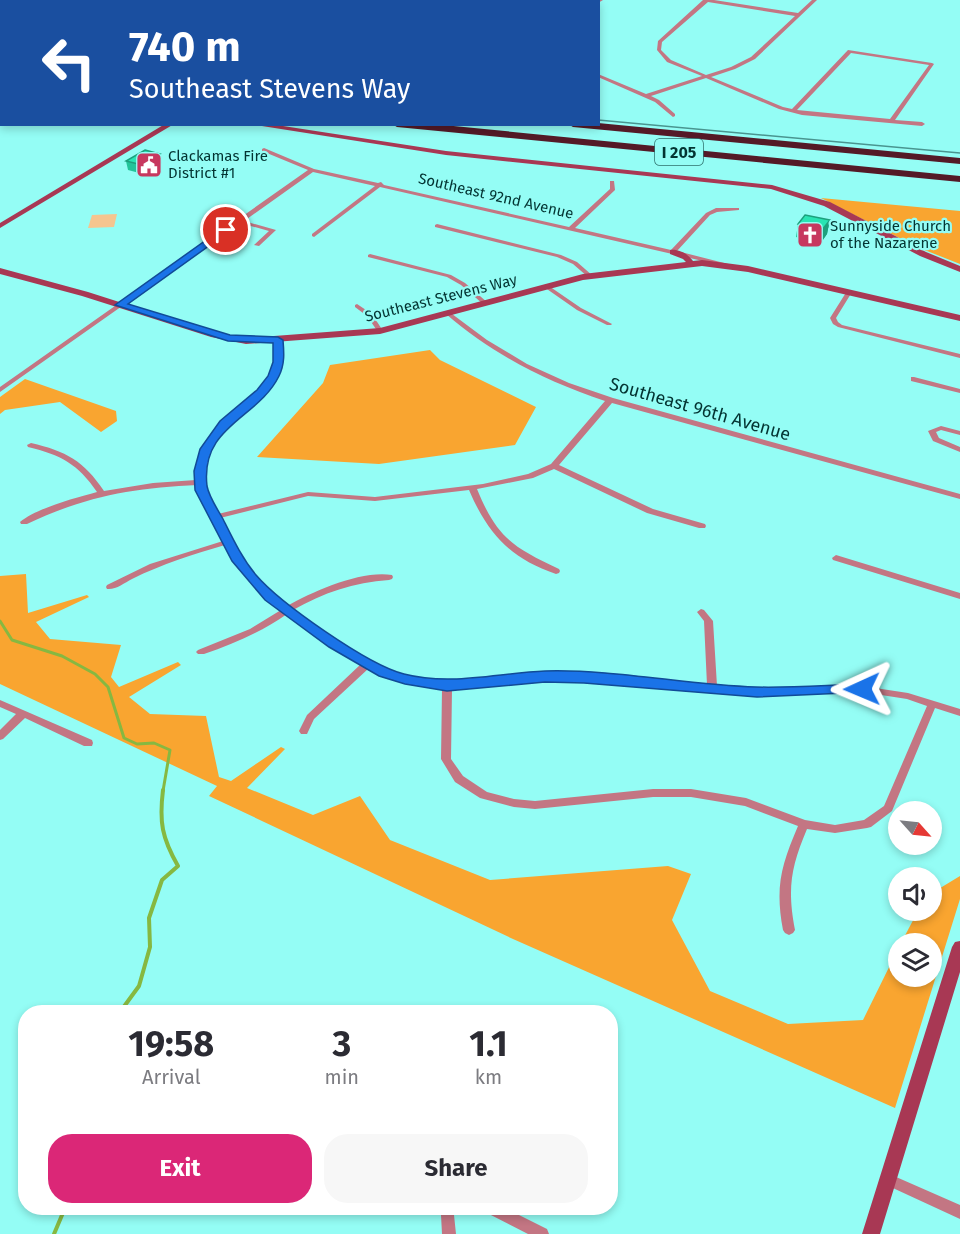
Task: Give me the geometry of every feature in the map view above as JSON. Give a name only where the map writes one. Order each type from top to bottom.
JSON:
[{"type":"highway","name":"I 205","points":[[417,126],[960,179]]},
{"type":"highway","name":"I 205","points":[[594,126],[960,161]]},
{"type":"street","points":[[799,15],[706,0],[663,37],[658,46],[669,61],[793,111],[922,124]]},
{"type":"street","points":[[646,96],[705,77],[753,58],[815,0]]},
{"type":"street","points":[[793,111],[850,51],[933,64],[892,121]]},
{"type":"street","points":[[600,76],[666,106],[673,115]]},
{"type":"street","points":[[0,226],[168,126]]},
{"type":"street","points":[[265,126],[446,153],[741,182],[777,188],[827,204],[923,254],[960,269]]},
{"type":"street","name":"Southeast 92nd Avenue","points":[[264,150],[274,153],[291,164],[312,170],[960,318]]},
{"type":"street","points":[[0,390],[312,170]]},
{"type":"street","points":[[570,228],[613,189],[612,182]]},
{"type":"street","points":[[314,235],[381,184]]},
{"type":"street","points":[[673,252],[708,214],[716,210],[737,208]]},
{"type":"street","points":[[239,221],[273,230],[257,245]]},
{"type":"street","points":[[437,226],[559,256],[575,263],[590,276]]},
{"type":"street","name":"Southeast 92nd Avenue","points":[[673,252],[686,257],[691,264]]},
{"type":"street","points":[[370,256],[449,276],[463,284],[485,303]]},
{"type":"street","name":"Southeast Stevens Way","points":[[0,271],[228,338],[246,341],[380,331],[546,285],[590,276],[691,264],[736,267]]},
{"type":"street","points":[[546,285],[579,309],[609,324]]},
{"type":"street","points":[[849,292],[833,318],[840,326],[960,356]]},
{"type":"street","points":[[357,306],[370,315],[380,331]]},
{"type":"street","name":"Southeast 96th Avenue","points":[[448,314],[481,341],[522,365],[569,386],[610,400],[960,497]]},
{"type":"street","points":[[278,340],[279,362],[274,376],[261,392],[224,424],[213,438],[202,459],[200,482],[204,499],[216,517],[238,561],[252,579],[270,597],[367,664],[384,673],[405,679],[447,686],[545,676],[757,692],[862,689],[884,691],[960,713]]},
{"type":"street","points":[[914,379],[960,391]]},
{"type":"street","points":[[216,517],[308,494],[375,499],[523,478],[554,466],[610,400]]},
{"type":"street","points":[[960,433],[942,428],[932,431],[936,439],[960,450]]},
{"type":"street","points":[[30,445],[71,458],[89,473],[101,492]]},
{"type":"street","points":[[554,466],[650,511],[702,526]]},
{"type":"street","points":[[24,522],[64,503],[101,492],[155,484],[200,482]]},
{"type":"street","points":[[472,487],[483,516],[502,540],[556,572]]},
{"type":"street","points":[[110,587],[166,559],[228,542]]},
{"type":"street","points":[[836,558],[960,596]]},
{"type":"street","points":[[201,652],[259,628],[288,609],[333,588],[364,579],[389,577]]},
{"type":"street","points":[[701,612],[708,621],[712,688]]},
{"type":"street","points":[[304,731],[310,717],[367,664]]},
{"type":"street","points":[[447,686],[446,759],[459,779],[484,795],[514,803],[535,805],[652,793],[691,793],[746,802],[804,825],[846,829],[867,824],[882,814],[891,802],[932,704]]},
{"type":"street","points":[[0,703],[88,743]]},
{"type":"street","points":[[0,736],[23,714]]},
{"type":"street","points":[[789,930],[783,905],[785,874],[804,825]]},
{"type":"street","points":[[871,1234],[960,947]]},
{"type":"street","points":[[887,1179],[960,1212]]},
{"type":"street","points":[[445,1215],[449,1234]]},
{"type":"street","points":[[505,1215],[542,1234]]},
{"type":"shaded area","points":[[821,198],[960,211],[960,264],[917,247]]},
{"type":"shaded area","points":[[117,214],[114,227],[88,228],[92,215]]},
{"type":"shaded area","points":[[430,350],[440,360],[536,407],[515,445],[379,464],[257,457],[323,383],[330,365]]},
{"type":"shaded area","points":[[25,379],[116,411],[117,421],[101,432],[60,402],[5,410],[0,414],[0,397]]},
{"type":"shaded area","points":[[26,574],[28,613],[87,595],[89,597],[36,622],[50,639],[121,645],[111,677],[119,687],[178,662],[181,665],[129,697],[150,714],[206,716],[219,777],[231,781],[281,747],[285,749],[247,788],[313,815],[360,796],[390,840],[490,880],[668,866],[691,874],[672,920],[710,991],[788,1024],[863,1020],[888,969],[888,987],[933,987],[895,1108],[513,939],[209,796],[217,786],[0,684],[0,576]]},
{"type":"shaded area","points":[[960,876],[960,899],[942,957],[942,933],[906,933],[913,921],[942,921],[942,887]]},
{"type":"building","points":[[145,150],[160,154],[142,165],[126,161]]},
{"type":"building","points":[[805,215],[830,220],[822,230],[798,224]]},
{"type":"waterway","points":[[0,621],[12,640],[62,656],[95,674],[108,687],[124,738],[137,744],[154,743],[170,750],[163,791]]},
{"type":"waterway","points":[[125,1005],[139,986],[150,947],[149,918],[162,880],[178,866],[168,847],[163,830],[161,811],[163,790]]},
{"type":"waterway","points":[[54,1234],[62,1215]]},
{"type":"tram line","points":[[600,120],[960,153]]},
{"type":"place","name":"Clackamas Fire District #1","points":[[149,165]]},
{"type":"place","name":"Sunnyside Church of the Nazarene","points":[[810,235]]},
{"type":"route","points":[[226,230],[120,305],[228,338],[246,341],[278,340],[279,362],[274,376],[261,392],[224,424],[214,436],[202,459],[200,471],[204,499],[216,517],[238,561],[270,597],[334,643],[384,673],[447,686],[545,676],[757,692],[862,689]]}]
